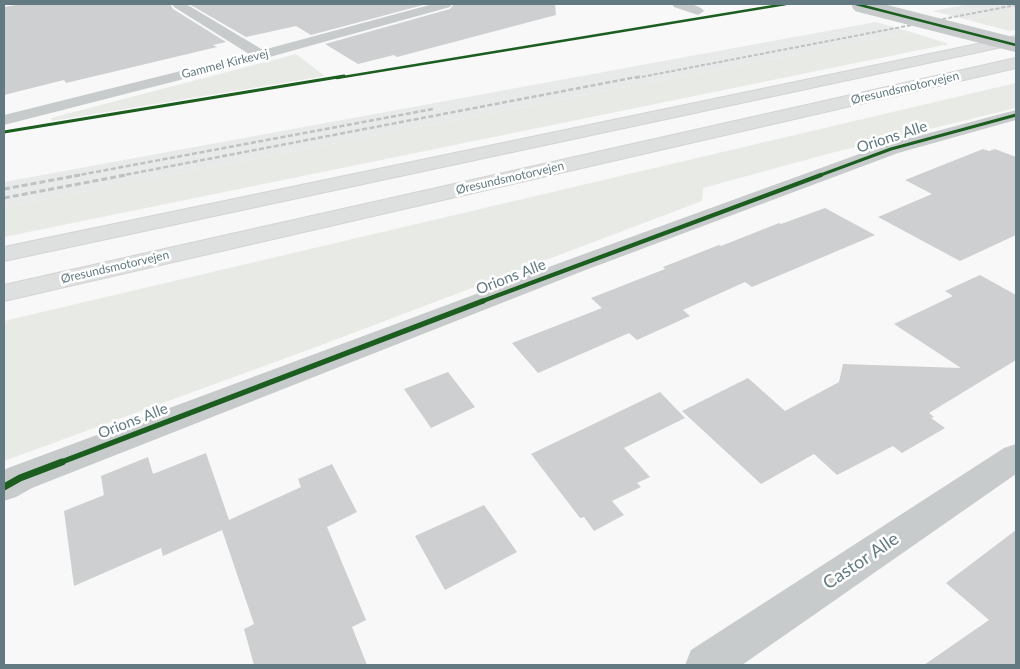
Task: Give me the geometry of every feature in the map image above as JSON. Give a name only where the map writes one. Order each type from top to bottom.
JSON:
[{"type":"highway","name":"Øresundsmotorvejen","points":[[4,254],[1016,40]]},
{"type":"highway","name":"Øresundsmotorvejen","points":[[4,292],[1016,63]]},
{"type":"street","points":[[178,4],[261,56]]},
{"type":"street","name":"Gammel Kirkevej","points":[[4,120],[261,56],[446,4]]},
{"type":"street","points":[[678,4],[698,11]]},
{"type":"street","points":[[859,5],[1016,45]]},
{"type":"street","name":"Orions Alle","points":[[12,482],[584,263],[882,152],[1016,115]]},
{"type":"street","name":"Castor Alle","points":[[706,665],[1016,457]]},
{"type":"shaded area","points":[[970,4],[1016,4],[1016,10],[968,20],[932,11]]},
{"type":"shaded area","points":[[1016,10],[1016,30],[1010,31],[968,20]]},
{"type":"shaded area","points":[[876,22],[911,32],[4,207],[4,182]]},
{"type":"shaded area","points":[[911,32],[949,44],[4,237],[4,207]]},
{"type":"shaded area","points":[[296,54],[325,76],[52,121],[51,118]]},
{"type":"shaded area","points":[[1016,83],[1016,108],[831,153],[703,188],[702,201],[316,347],[4,461],[4,321]]},
{"type":"building","points":[[22,4],[170,4],[173,9],[226,42],[213,45],[217,47],[66,83],[64,80],[4,95],[4,7]]},
{"type":"building","points":[[189,4],[427,4],[311,35],[296,26],[246,37]]},
{"type":"building","points":[[454,4],[555,4],[556,15],[397,57],[394,55],[358,64],[325,44],[450,9]]},
{"type":"building","points":[[983,149],[989,151],[995,149],[1016,157],[1016,235],[960,261],[878,217],[932,194],[905,180]]},
{"type":"building","points":[[825,208],[875,235],[752,287],[745,282],[683,310],[690,316],[637,340],[629,333],[538,373],[512,343],[602,308],[591,298],[665,269],[663,267],[719,245],[721,246],[779,223],[781,224]]},
{"type":"building","points":[[980,275],[1016,295],[1016,360],[929,413],[934,417],[931,418],[945,428],[902,453],[893,446],[837,475],[814,454],[761,484],[682,411],[748,378],[785,411],[839,382],[843,364],[961,368],[894,324],[953,296],[945,291]]},
{"type":"building","points":[[448,372],[475,407],[431,428],[404,389]]},
{"type":"building","points":[[660,392],[685,418],[624,448],[650,477],[637,483],[641,487],[612,501],[624,515],[594,531],[584,517],[580,518],[531,454]]},
{"type":"building","points":[[206,453],[229,520],[301,487],[298,479],[332,464],[357,512],[327,527],[366,620],[352,627],[367,665],[254,665],[244,629],[254,624],[222,530],[163,556],[161,548],[74,586],[64,511],[104,495],[101,476],[148,457],[153,474]]},
{"type":"building","points":[[484,505],[517,552],[445,590],[415,536]]},
{"type":"building","points":[[1016,530],[1016,665],[924,665],[989,620],[946,583]]},
{"type":"railway","points":[[636,78],[1016,5]]},
{"type":"railway","points":[[119,176],[642,76]]},
{"type":"railway","points":[[74,176],[433,109]]},
{"type":"railway","points":[[4,189],[80,175]]},
{"type":"railway","points":[[4,198],[126,175]]},
{"type":"cycle path","points":[[4,132],[786,4]]},
{"type":"cycle path","points":[[856,4],[1016,45]]},
{"type":"cycle path","points":[[4,487],[20,478],[574,266],[891,149],[1016,115]]}]
